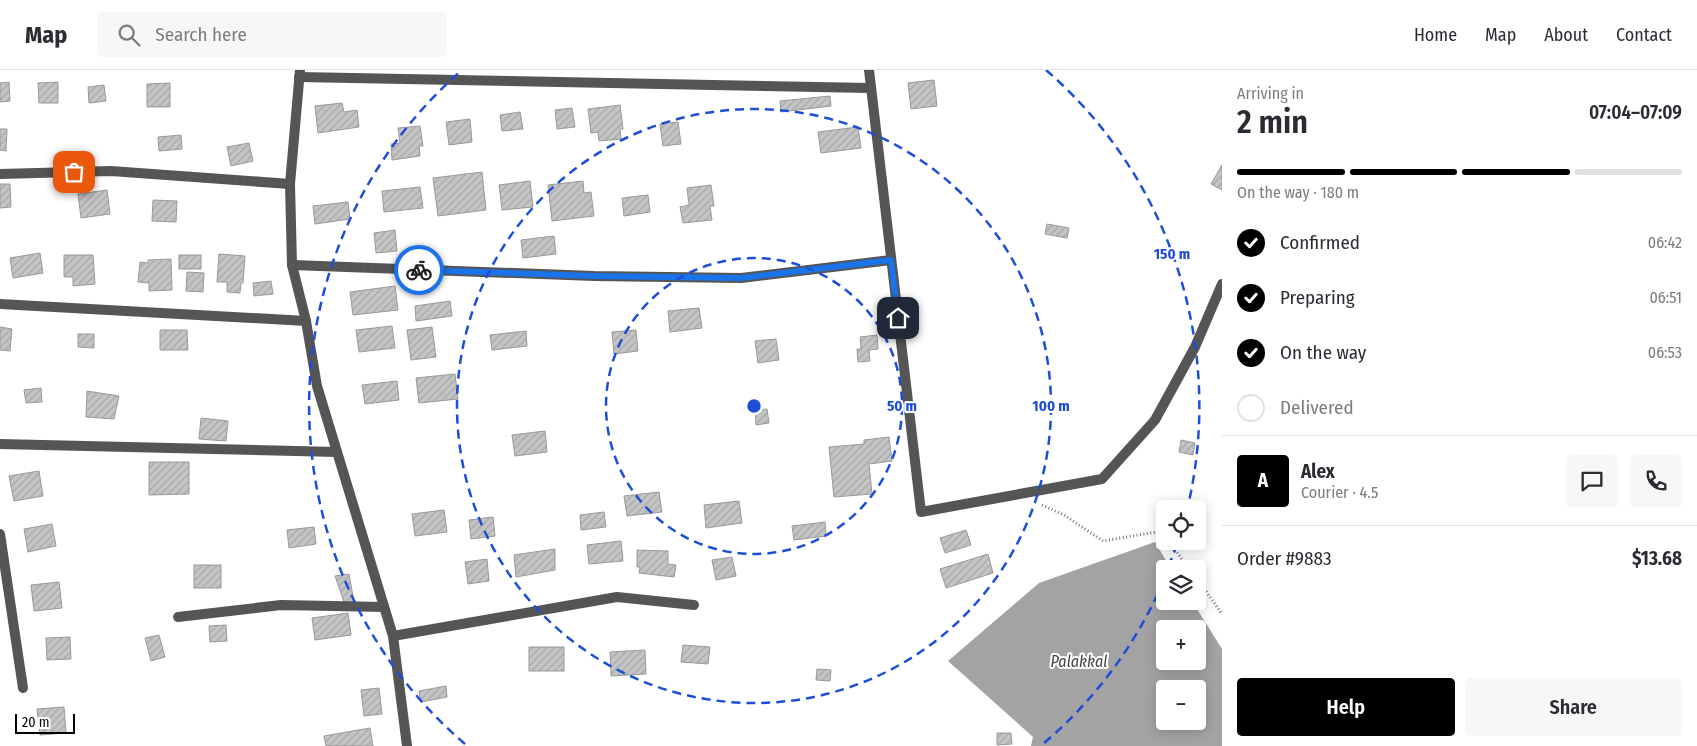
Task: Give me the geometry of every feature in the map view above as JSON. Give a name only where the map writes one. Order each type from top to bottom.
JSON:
[{"type":"street","points":[[869,70],[921,512],[1102,479],[1155,420],[1195,346],[1222,284]]},
{"type":"street","points":[[407,746],[393,636],[317,386],[306,322],[292,265],[290,184],[300,74],[871,88]]},
{"type":"street","points":[[0,174],[111,171],[290,184]]},
{"type":"street","points":[[292,265],[594,276],[741,278],[891,260]]},
{"type":"street","points":[[0,304],[306,322]]},
{"type":"street","points":[[0,444],[338,452]]},
{"type":"street","points":[[0,534],[23,688]]},
{"type":"street","points":[[393,636],[617,597],[694,605]]},
{"type":"street","points":[[178,617],[280,605],[384,607]]},
{"type":"path","points":[[1018,494],[1064,515],[1103,541],[1156,533]]},
{"type":"path","points":[[1206,591],[1222,614]]},
{"type":"water","name":"Palakkal","points":[[1155,542],[1156,550],[1160,550],[1166,560],[1156,560],[1156,610],[1198,610],[1204,620],[1156,620],[1156,670],[1206,670],[1206,623],[1222,649],[1222,746],[1031,746],[1033,737],[948,661],[1039,583]]},
{"type":"building","points":[[934,80],[937,106],[911,109],[908,83]]},
{"type":"building","points":[[9,82],[10,101],[0,102],[0,83]]},
{"type":"building","points":[[58,82],[58,103],[39,103],[38,83]]},
{"type":"building","points":[[170,83],[170,107],[147,107],[147,84]]},
{"type":"building","points":[[104,85],[106,101],[89,103],[88,87]]},
{"type":"building","points":[[830,96],[831,106],[781,112],[780,101]]},
{"type":"building","points":[[342,103],[344,112],[357,110],[359,127],[318,133],[315,106]]},
{"type":"building","points":[[620,105],[623,129],[620,129],[621,139],[599,141],[598,132],[591,133],[588,109]]},
{"type":"building","points":[[572,108],[575,127],[557,129],[555,110]]},
{"type":"building","points":[[520,112],[523,129],[502,131],[500,115]]},
{"type":"building","points":[[470,119],[472,142],[449,145],[446,122]]},
{"type":"building","points":[[678,122],[681,144],[663,146],[660,124]]},
{"type":"building","points":[[420,126],[423,146],[419,146],[420,156],[392,160],[391,144],[400,143],[398,128]]},
{"type":"building","points":[[858,127],[861,148],[821,153],[818,132]]},
{"type":"building","points":[[0,129],[7,129],[6,151],[0,150]]},
{"type":"building","points":[[181,135],[182,149],[159,151],[158,137]]},
{"type":"building","points":[[249,143],[253,161],[231,166],[227,147]]},
{"type":"building","points":[[1222,165],[1222,190],[1211,184]]},
{"type":"building","points":[[482,172],[486,210],[438,216],[433,178]]},
{"type":"building","points":[[530,181],[533,207],[502,210],[499,185]]},
{"type":"building","points":[[583,181],[584,193],[591,192],[594,216],[552,221],[548,185]]},
{"type":"building","points":[[0,184],[10,184],[11,207],[0,208]]},
{"type":"building","points":[[711,185],[714,206],[710,206],[712,220],[683,223],[680,207],[689,205],[687,188]]},
{"type":"building","points":[[420,187],[423,208],[384,212],[382,191]]},
{"type":"building","points":[[107,190],[110,214],[81,218],[78,194]]},
{"type":"building","points":[[648,195],[650,212],[624,216],[622,198]]},
{"type":"building","points":[[153,200],[177,201],[176,222],[152,221]]},
{"type":"building","points":[[348,202],[350,219],[315,224],[313,206]]},
{"type":"building","points":[[1047,224],[1069,228],[1067,238],[1045,234]]},
{"type":"building","points":[[395,230],[397,251],[376,253],[374,233]]},
{"type":"building","points":[[554,236],[556,254],[523,258],[521,240]]},
{"type":"building","points":[[40,253],[43,273],[13,278],[10,258]]},
{"type":"building","points":[[219,254],[245,256],[243,283],[241,283],[240,293],[227,292],[227,282],[217,282]]},
{"type":"building","points":[[64,255],[93,255],[95,284],[73,286],[73,277],[64,277]]},
{"type":"building","points":[[179,255],[201,255],[201,269],[179,269]]},
{"type":"building","points":[[171,259],[172,290],[149,291],[149,283],[138,282],[140,262],[148,263],[148,260]]},
{"type":"building","points":[[187,272],[204,273],[203,292],[186,291]]},
{"type":"building","points":[[271,281],[273,294],[254,296],[253,283]]},
{"type":"building","points":[[395,286],[398,310],[353,315],[350,292]]},
{"type":"building","points":[[450,301],[452,316],[416,321],[415,306]]},
{"type":"building","points":[[699,308],[702,328],[670,332],[668,311]]},
{"type":"building","points":[[392,326],[395,348],[359,352],[356,330]]},
{"type":"building","points":[[0,327],[12,329],[10,351],[0,350]]},
{"type":"building","points":[[432,327],[436,357],[411,360],[407,330]]},
{"type":"building","points":[[160,330],[187,330],[188,350],[160,350]]},
{"type":"building","points":[[636,330],[638,351],[614,354],[612,332]]},
{"type":"building","points":[[526,331],[527,346],[492,350],[490,335]]},
{"type":"building","points":[[78,334],[94,334],[94,348],[78,347]]},
{"type":"building","points":[[877,335],[878,349],[869,350],[870,361],[858,362],[857,349],[861,349],[860,337]]},
{"type":"building","points":[[776,339],[779,360],[758,363],[755,341]]},
{"type":"building","points":[[455,374],[458,399],[419,403],[416,378]]},
{"type":"building","points":[[397,381],[399,400],[365,404],[362,385]]},
{"type":"building","points":[[41,388],[42,402],[26,403],[24,390]]},
{"type":"building","points":[[87,391],[119,396],[114,419],[86,417]]},
{"type":"building","points":[[767,409],[769,423],[756,425],[755,410]]},
{"type":"building","points":[[201,418],[228,421],[226,441],[199,439]]},
{"type":"building","points":[[545,431],[547,452],[515,456],[512,435]]},
{"type":"building","points":[[889,437],[892,461],[869,464],[872,494],[834,497],[829,447],[864,444],[864,440]]},
{"type":"building","points":[[1181,440],[1195,443],[1193,455],[1179,452]]},
{"type":"building","points":[[149,462],[189,462],[189,494],[149,495]]},
{"type":"building","points":[[39,471],[43,496],[14,501],[9,476]]},
{"type":"building","points":[[659,492],[662,512],[627,516],[624,496]]},
{"type":"building","points":[[739,501],[742,523],[706,528],[704,505]]},
{"type":"building","points":[[444,510],[447,532],[415,536],[412,514]]},
{"type":"building","points":[[604,512],[606,527],[581,530],[580,515]]},
{"type":"building","points":[[493,517],[495,536],[471,539],[469,520]]},
{"type":"building","points":[[825,522],[826,536],[794,540],[792,526]]},
{"type":"building","points":[[52,524],[56,546],[28,552],[24,529]]},
{"type":"building","points":[[314,527],[316,544],[289,548],[287,530]]},
{"type":"building","points":[[966,530],[971,545],[945,553],[940,538]]},
{"type":"building","points":[[621,541],[623,561],[589,564],[587,545]]},
{"type":"building","points":[[555,549],[555,570],[516,577],[514,555]]},
{"type":"building","points":[[637,550],[668,551],[668,564],[676,565],[674,577],[639,573],[640,567],[637,567]]},
{"type":"building","points":[[988,554],[993,573],[946,588],[940,569]]},
{"type":"building","points":[[732,557],[736,576],[716,580],[712,560]]},
{"type":"building","points":[[487,559],[489,581],[468,584],[465,562]]},
{"type":"building","points":[[194,565],[221,565],[221,588],[194,588]]},
{"type":"building","points":[[349,574],[354,602],[344,602],[335,576]]},
{"type":"building","points":[[59,582],[62,608],[34,611],[31,585]]},
{"type":"building","points":[[348,613],[351,635],[315,640],[312,618]]},
{"type":"building","points":[[226,625],[227,641],[210,642],[209,626]]},
{"type":"building","points":[[159,635],[165,657],[151,661],[145,638]]},
{"type":"building","points":[[70,637],[71,659],[47,660],[46,638]]},
{"type":"building","points":[[683,645],[710,647],[708,664],[681,662]]},
{"type":"building","points":[[529,647],[564,647],[564,671],[529,671]]},
{"type":"building","points":[[645,650],[646,674],[611,676],[610,652]]},
{"type":"building","points":[[817,669],[831,670],[830,681],[816,680]]},
{"type":"building","points":[[446,686],[447,697],[421,702],[419,691]]},
{"type":"building","points":[[379,688],[382,714],[364,716],[361,690]]},
{"type":"building","points":[[64,707],[66,733],[40,735],[37,709]]},
{"type":"building","points":[[370,728],[373,746],[326,746],[324,736]]},
{"type":"building","points":[[997,733],[1011,733],[1012,744],[997,745]]},
{"type":"way so far","points":[[74,172],[111,171],[290,184],[292,265],[419,270]]},
{"type":"route","points":[[419,270],[594,276],[741,278],[891,260],[898,318]]}]
